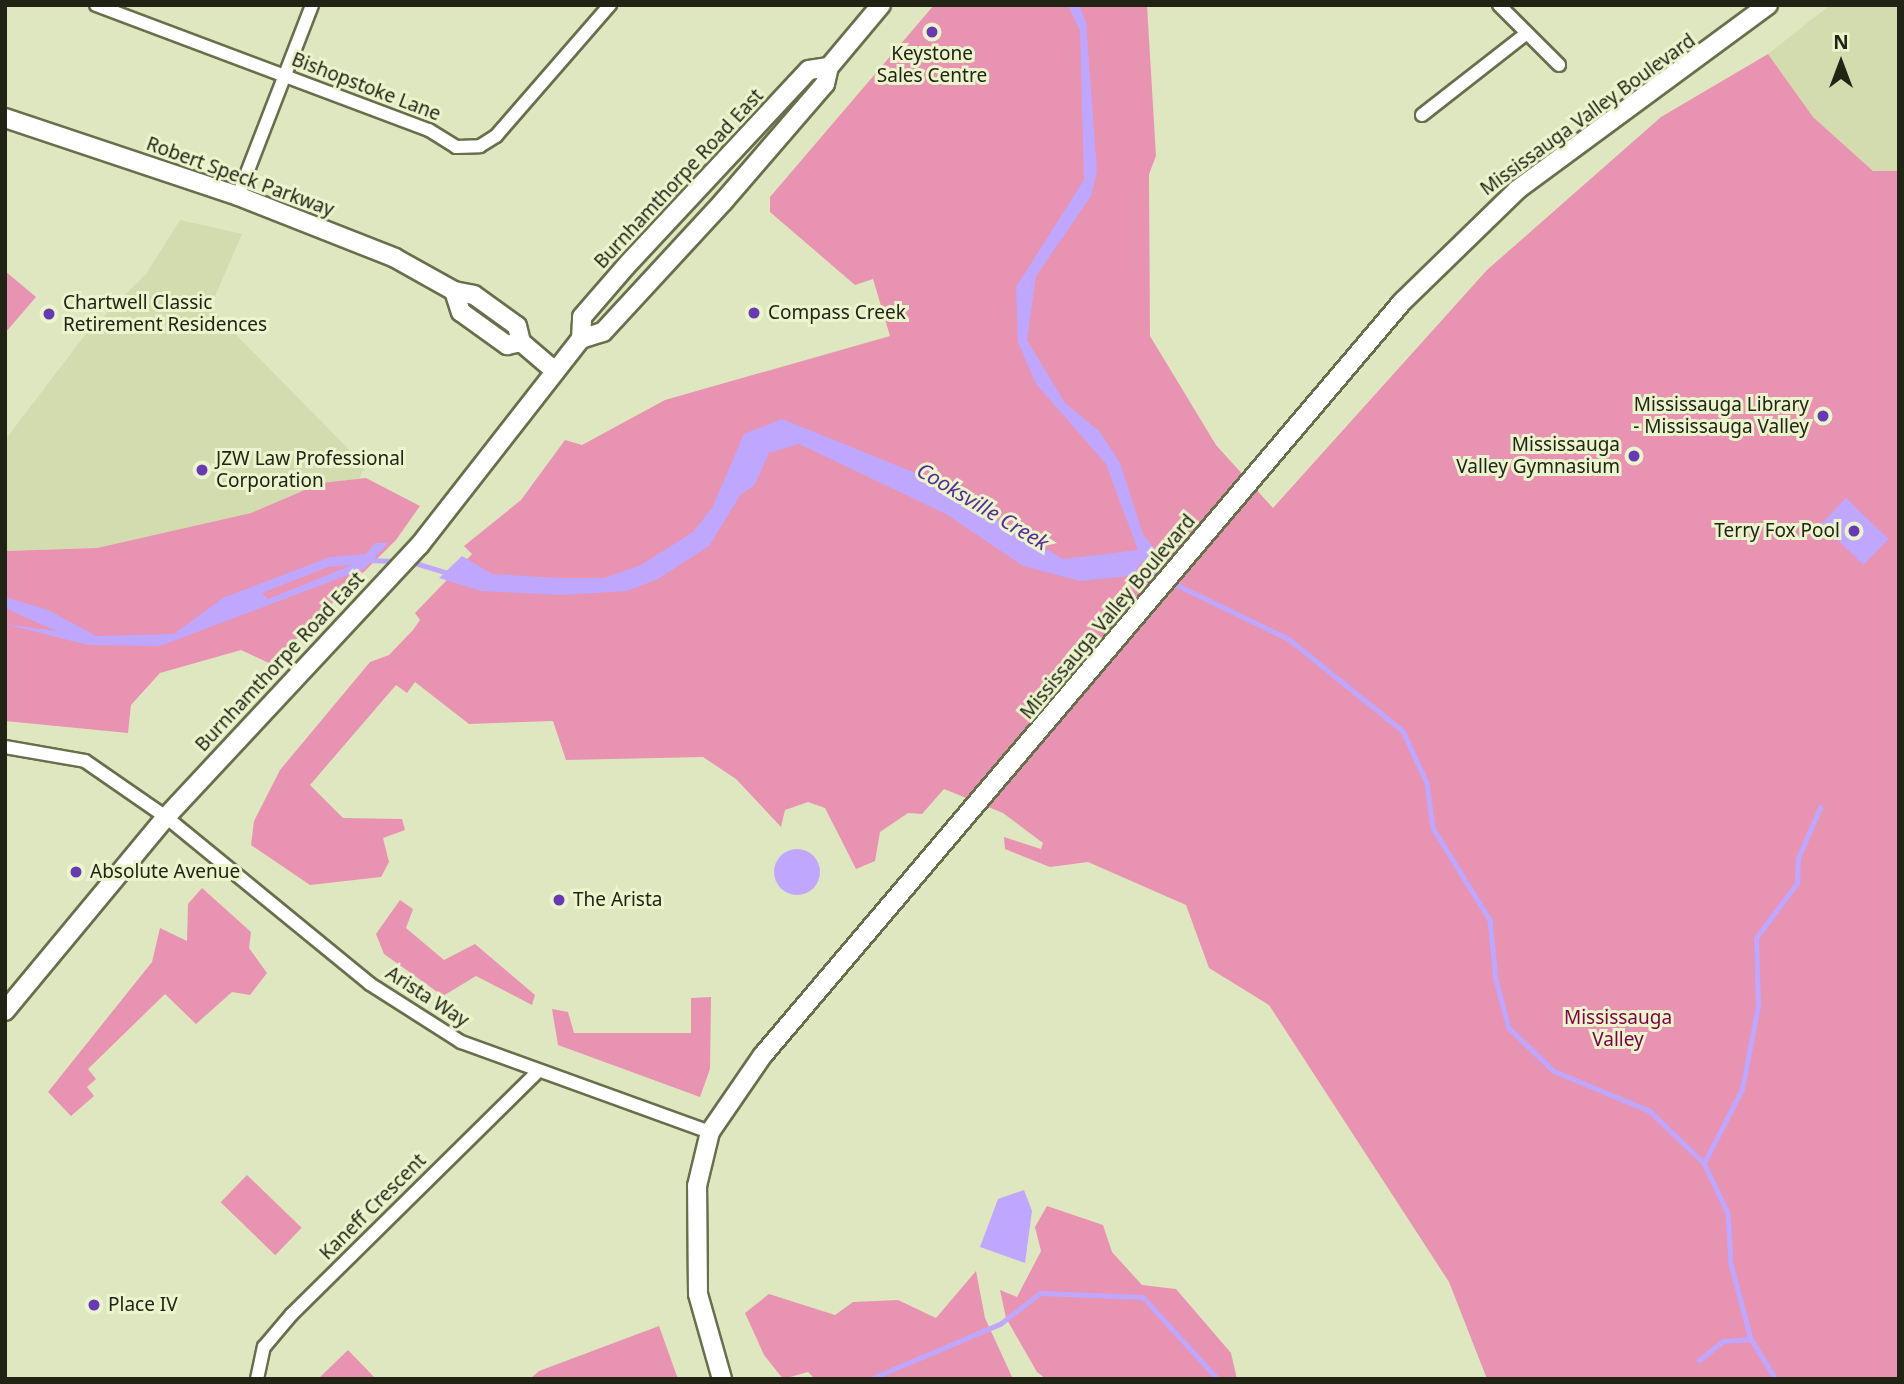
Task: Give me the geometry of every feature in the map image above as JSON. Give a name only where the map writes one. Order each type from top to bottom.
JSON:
[{"type":"street","name":"Bishopstoke Lane","points":[[96,5],[429,130],[456,147],[480,146],[610,5]]},
{"type":"street","points":[[239,196],[281,75],[312,5]]},
{"type":"street","name":"Burnhamthorpe Road East","points":[[5,1012],[166,817],[419,546],[581,339],[603,332],[723,202],[825,84],[829,67],[881,5]]},
{"type":"street","points":[[1499,5],[1559,65]]},
{"type":"street","name":"Mississauga Valley Boulevard","points":[[722,1379],[698,1294],[693,1242],[710,1132],[842,956],[1301,418],[1476,225],[1768,5]]},
{"type":"street","points":[[1422,115],[1527,33]]},
{"type":"street","name":"Burnhamthorpe Road East","points":[[581,339],[582,317],[626,266],[809,70],[829,67]]},
{"type":"street","name":"Robert Speck Parkway","points":[[5,118],[239,196],[395,258],[454,291],[474,295],[517,326],[521,342],[555,371]]},
{"type":"street","points":[[5,747],[85,761],[166,817]]},
{"type":"street","name":"Arista Way","points":[[166,817],[407,1010],[461,1042],[536,1073],[710,1132]]},
{"type":"street","name":"Kaneff Crescent","points":[[257,1379],[264,1347],[292,1314],[536,1073]]},
{"type":"shaded area","points":[[1068,5],[1079,5],[1086,23],[1097,171],[1091,196],[1036,276],[1027,340],[1065,403],[1099,431],[1120,463],[1143,534],[1155,550],[1129,576],[1080,581],[1023,566],[946,514],[799,444],[769,453],[754,486],[741,494],[709,546],[658,579],[627,591],[561,595],[481,591],[439,578],[462,556],[492,574],[557,578],[604,578],[641,565],[693,532],[712,508],[744,434],[782,419],[918,474],[1063,559],[1138,550],[1106,464],[1036,384],[1018,342],[1016,287],[1084,180],[1080,31]]},
{"type":"shaded area","points":[[1830,5],[1899,5],[1899,171],[1873,171],[1813,117],[1768,54]]},
{"type":"shaded area","points":[[180,220],[242,234],[210,308],[365,466],[359,479],[321,483],[251,513],[97,548],[5,551],[5,440],[85,335],[146,274]]},
{"type":"shaded area","name":"Terry Fox Pool","points":[[1846,498],[1888,539],[1863,565],[1821,524]]},
{"type":"shaded area","points":[[375,543],[388,543],[364,569],[160,646],[88,645],[5,624],[56,631],[5,608],[5,597],[48,610],[96,636],[174,634],[223,598],[330,557],[366,554]],"holes":[[[352,565],[268,599],[262,593],[328,567]]]},
{"type":"shaded area","points":[[797,849],[813,856],[820,872],[813,888],[797,895],[781,888],[774,872],[781,856]]},
{"type":"shaded area","points":[[1024,1190],[1032,1211],[1025,1263],[980,1247],[998,1199]]},
{"type":"green space","name":"Mississauga Valley","points":[[934,5],[1147,5],[1156,156],[1149,174],[1150,336],[1216,445],[1273,508],[1487,270],[1661,117],[1768,54],[1813,117],[1873,171],[1899,171],[1899,1379],[1487,1379],[1449,1282],[1269,1005],[1209,968],[1186,905],[1088,862],[1050,867],[1005,849],[1004,837],[1041,849],[1043,843],[1003,813],[944,789],[922,814],[908,813],[880,832],[875,861],[856,869],[825,808],[808,802],[785,810],[781,827],[736,779],[703,757],[566,760],[553,721],[469,724],[415,682],[407,693],[396,685],[310,785],[343,818],[402,819],[405,830],[383,838],[389,862],[381,877],[310,885],[251,845],[254,821],[280,770],[370,662],[389,655],[413,630],[420,620],[415,613],[472,554],[464,546],[521,500],[565,440],[582,445],[665,400],[890,336],[873,279],[855,285],[770,212],[770,197]]},
{"type":"green space","points":[[5,271],[36,297],[5,333]]},
{"type":"green space","points":[[366,478],[420,506],[396,540],[271,664],[241,650],[160,673],[131,705],[128,733],[5,721],[5,551],[97,548],[251,513],[321,483]]},
{"type":"green space","points":[[202,888],[251,932],[249,948],[267,973],[250,995],[232,992],[196,1024],[165,994],[88,1069],[96,1079],[87,1087],[94,1096],[71,1116],[48,1092],[152,962],[160,928],[187,941],[188,904]]},
{"type":"green space","points":[[400,900],[413,909],[406,928],[444,960],[475,944],[535,995],[532,1005],[476,976],[443,996],[384,954],[376,934]]},
{"type":"green space","points":[[711,997],[710,1069],[700,1097],[558,1045],[552,1009],[568,1012],[574,1033],[691,1033],[691,998]]},
{"type":"green space","points":[[247,1175],[302,1228],[275,1255],[221,1202]]},
{"type":"green space","points":[[1047,1206],[1103,1225],[1112,1252],[1142,1285],[1176,1289],[1231,1353],[1237,1379],[1046,1379],[1037,1372],[1006,1318],[1000,1290],[1017,1297],[1041,1251],[1035,1227]]},
{"type":"green space","points":[[976,1271],[985,1318],[1013,1379],[815,1379],[808,1372],[783,1379],[764,1355],[745,1313],[769,1294],[835,1315],[853,1302],[898,1300],[936,1318]]},
{"type":"green space","points":[[659,1326],[678,1379],[530,1379],[539,1371]]},
{"type":"green space","points":[[348,1350],[376,1379],[319,1378]]},
{"type":"waterway","points":[[1146,554],[1158,574]]},
{"type":"waterway","name":"Cooksville Creek","points":[[367,560],[396,561]]},
{"type":"waterway","name":"Cooksville Creek","points":[[412,562],[447,573]]},
{"type":"waterway","name":"Cooksville Creek","points":[[1129,570],[1161,577]]},
{"type":"waterway","name":"Cooksville Creek","points":[[1169,581],[1289,639],[1403,731],[1427,783],[1433,828],[1490,920],[1496,980],[1509,1028],[1554,1071],[1650,1111],[1704,1163],[1728,1213],[1731,1264],[1751,1339],[1776,1379]]},
{"type":"waterway","points":[[1704,1163],[1742,1089],[1758,1006],[1756,938],[1797,883],[1798,858],[1820,808]]},
{"type":"waterway","points":[[875,1377],[1000,1324],[1040,1293],[1143,1297],[1218,1379]]},
{"type":"waterway","points":[[1699,1360],[1723,1341],[1751,1339]]},
{"type":"place","name":"Keystone Sales Centre","points":[[932,32]]},
{"type":"place","name":"Compass Creek","points":[[754,313]]},
{"type":"place","name":"Chartwell Classic Retirement Residences","points":[[49,314]]},
{"type":"place","name":"Mississauga Library - Mississauga Valley","points":[[1823,416]]},
{"type":"place","name":"Mississauga Valley Gymnasium","points":[[1634,456]]},
{"type":"place","name":"JZW Law Professional Corporation","points":[[202,470]]},
{"type":"place","name":"Terry Fox Pool","points":[[1854,531]]},
{"type":"place","name":"Absolute Avenue","points":[[76,872]]},
{"type":"place","name":"The Arista","points":[[559,900]]},
{"type":"place","name":"Place IV","points":[[94,1305]]}]
